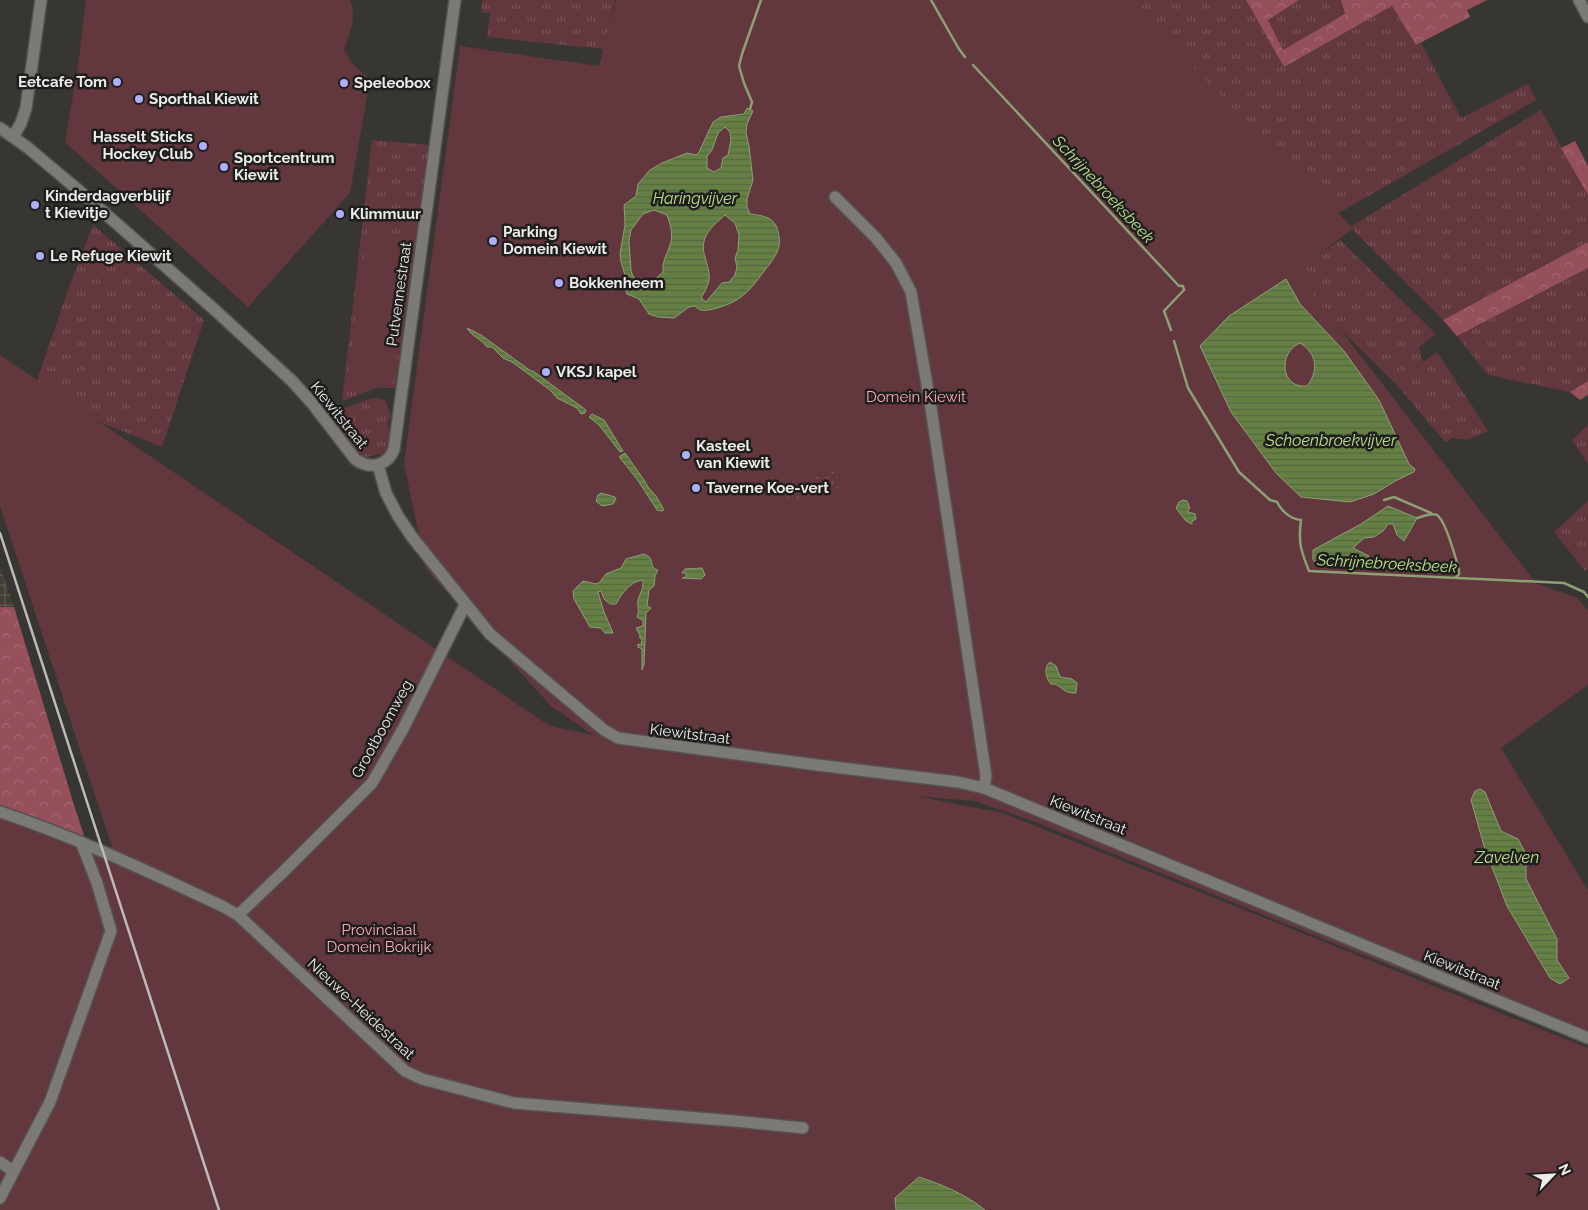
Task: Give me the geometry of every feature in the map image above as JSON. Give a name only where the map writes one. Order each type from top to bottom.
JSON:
[{"type":"street","points":[[13,137],[21,123],[26,108],[40,0]]},
{"type":"street","name":"Putvennestraat","points":[[378,465],[391,456],[394,449],[455,0]]},
{"type":"street","points":[[1579,0],[1588,17]]},
{"type":"street","name":"Kiewitstraat","points":[[0,128],[27,146],[83,194],[292,381],[311,402],[355,459],[368,466],[378,465],[386,493],[398,516],[465,605],[490,634],[604,730],[618,738],[807,764],[958,782],[984,788],[1588,1038]]},
{"type":"street","points":[[836,197],[876,238],[896,264],[910,292],[931,408],[986,776],[984,788]]},
{"type":"street","name":"Grootboomweg","points":[[238,914],[372,783],[403,728],[465,605]]},
{"type":"street","name":"Nieuwe-Heidestraat","points":[[0,812],[29,821],[81,842],[238,914],[405,1070],[422,1079],[514,1103],[803,1128]]},
{"type":"street","points":[[0,1198],[50,1102],[111,931],[97,883],[81,842]]},
{"type":"street","points":[[0,1162],[13,1171]]},
{"type":"shaded area","points":[[0,567],[14,607],[0,607]]},
{"type":"green space","name":"Sportcentrum Kiewit","points":[[86,0],[350,0],[353,19],[344,49],[352,63],[370,80],[350,193],[248,307],[65,142],[78,66]]},
{"type":"green space","points":[[482,0],[615,0],[604,49],[487,37],[490,13],[481,12]]},
{"type":"green space","points":[[616,0],[1125,0],[1353,228],[1296,272],[1536,583],[1577,598],[1588,610],[1588,685],[1501,748],[1588,890],[1588,1044],[1033,821],[975,801],[915,796],[1003,813],[1588,1048],[1588,1210],[0,1210],[0,811],[118,865],[0,506],[0,355],[550,726],[593,735],[551,706],[426,569],[404,464],[460,46],[599,66]]},
{"type":"green space","points":[[1125,0],[1246,0],[1284,67],[1392,6],[1416,45],[1421,43],[1461,118],[1528,84],[1536,100],[1337,214]]},
{"type":"green space","points":[[1246,0],[1299,0],[1268,20],[1283,50],[1345,14],[1341,0],[1487,0],[1467,10],[1470,17],[1416,45],[1392,6],[1284,67]]},
{"type":"green space","points":[[1299,0],[1341,0],[1345,14],[1283,50],[1268,20]]},
{"type":"green space","points":[[1541,110],[1588,195],[1588,242],[1443,320],[1350,227]]},
{"type":"green space","points":[[372,140],[429,145],[395,388],[376,388],[342,401]]},
{"type":"green space","points":[[1575,141],[1588,166],[1588,195],[1561,148]]},
{"type":"green space","points":[[93,225],[204,320],[162,447],[32,395],[68,290]]},
{"type":"green space","points":[[368,228],[413,242],[392,385],[346,388]]},
{"type":"green space","points":[[1340,240],[1436,334],[1419,347],[1423,362],[1437,352],[1488,431],[1468,440],[1453,438],[1445,442],[1396,384],[1287,277]]},
{"type":"green space","points":[[1588,242],[1588,268],[1457,336],[1443,320]]},
{"type":"green space","points":[[1588,268],[1588,381],[1570,392],[1488,375],[1457,336]]},
{"type":"green space","points":[[1588,381],[1588,395],[1580,400],[1570,392]]},
{"type":"green space","points":[[372,398],[385,400],[391,416],[387,423],[390,443],[384,455],[378,454],[364,458],[332,420],[340,417],[341,409]]},
{"type":"green space","points":[[1588,425],[1588,464],[1572,440]]},
{"type":"green space","points":[[835,470],[840,488],[787,503],[780,486]]},
{"type":"green space","points":[[1588,501],[1588,569],[1585,571],[1554,532]]},
{"type":"green space","points":[[0,607],[14,607],[74,805],[206,1210],[0,1210]]},
{"type":"water","name":"Haringvijver","points":[[747,108],[753,111],[747,124],[746,133],[753,180],[747,199],[747,207],[750,214],[766,217],[776,226],[779,241],[776,255],[749,290],[731,303],[715,309],[705,310],[700,310],[695,306],[689,307],[674,318],[658,317],[649,314],[639,299],[627,294],[623,282],[625,275],[620,254],[625,225],[624,205],[636,196],[638,184],[650,170],[687,153],[696,155],[713,122],[721,117],[744,114]],"holes":[[[725,127],[730,132],[731,140],[728,155],[723,158],[721,168],[714,172],[707,168],[707,156],[712,150],[718,133]],[[654,210],[667,215],[672,235],[663,272],[652,282],[641,284],[631,271],[629,241],[631,230],[643,214]],[[725,215],[735,223],[739,235],[738,250],[735,258],[737,267],[735,275],[729,282],[722,283],[706,302],[701,298],[708,285],[709,277],[703,244],[710,229]]]},
{"type":"water","name":"Schoenbroekvijver","points":[[1286,279],[1300,304],[1344,351],[1379,400],[1409,464],[1415,469],[1414,472],[1374,494],[1350,502],[1301,497],[1276,473],[1231,412],[1200,346],[1229,316]],"holes":[[[1300,343],[1306,347],[1313,357],[1315,368],[1307,386],[1291,382],[1285,369],[1285,361],[1293,348]]]},
{"type":"water","points":[[467,328],[481,335],[533,371],[586,410],[585,413],[581,414],[577,408],[557,398],[550,390],[512,362],[503,358],[492,347],[487,347]]},
{"type":"water","points":[[592,414],[604,420],[623,451],[620,452],[599,425],[589,417]]},
{"type":"water","points":[[625,453],[664,510],[657,510],[637,479],[620,458]]},
{"type":"water","points":[[601,493],[615,497],[616,499],[613,504],[602,506],[596,501]]},
{"type":"water","points":[[1187,501],[1190,508],[1188,512],[1195,514],[1196,519],[1192,521],[1192,524],[1186,521],[1176,508],[1179,502]]},
{"type":"water","points":[[1388,506],[1417,518],[1404,541],[1397,535],[1393,524],[1388,524],[1383,531],[1374,537],[1364,538],[1353,548],[1369,556],[1364,563],[1318,564],[1313,560],[1313,550],[1361,524]]},
{"type":"water","points":[[644,554],[650,558],[653,567],[658,570],[654,586],[649,590],[647,606],[651,608],[646,613],[644,664],[642,670],[642,649],[638,647],[638,644],[641,645],[642,640],[636,628],[643,626],[643,620],[637,617],[638,600],[643,585],[642,580],[634,583],[627,589],[616,604],[610,604],[604,599],[601,591],[598,592],[613,633],[605,633],[601,628],[590,627],[574,599],[573,591],[583,581],[599,583],[606,574],[621,568],[626,559]]},
{"type":"water","points":[[702,568],[705,575],[701,579],[682,578],[686,577],[686,573],[682,573],[685,569]]},
{"type":"water","points":[[1050,662],[1056,666],[1060,677],[1072,679],[1077,683],[1076,693],[1051,684],[1046,673],[1046,667]]},
{"type":"water","name":"Zavelven","points":[[1480,789],[1485,792],[1501,831],[1518,839],[1526,854],[1526,879],[1557,939],[1557,960],[1569,978],[1560,984],[1550,978],[1507,906],[1484,846],[1471,800],[1475,791]]},
{"type":"water","points":[[919,1177],[954,1190],[985,1210],[896,1210],[895,1198]]},
{"type":"waterway","points":[[750,109],[752,102],[739,66],[761,0]]},
{"type":"waterway","name":"Schrijnebroeksbeek","points":[[931,0],[965,57]]},
{"type":"waterway","name":"Schrijnebroeksbeek","points":[[973,65],[1179,286],[1183,286],[1184,290],[1164,311],[1171,330]]},
{"type":"waterway","name":"Schrijnebroeksbeek","points":[[1174,341],[1188,388],[1239,472],[1270,500],[1277,502],[1287,514],[1301,520],[1301,547],[1309,571],[1564,583],[1584,592],[1588,597]]},
{"type":"waterway","points":[[1384,500],[1394,497],[1431,513]]},
{"type":"waterway","points":[[1417,518],[1432,514],[1437,515],[1444,525],[1459,570],[1459,574],[1456,577]]},
{"type":"railway","points":[[0,533],[219,1210]]},
{"type":"place","name":"Eetcafe Tom","points":[[117,82]]},
{"type":"place","name":"Speleobox","points":[[344,83]]},
{"type":"place","name":"Sporthal Kiewit","points":[[139,99]]},
{"type":"place","name":"Hasselt Sticks Hockey Club","points":[[203,146]]},
{"type":"place","name":"Sportcentrum Kiewit","points":[[224,167]]},
{"type":"place","name":"Kinderdagverblijf t Kievitje","points":[[35,205]]},
{"type":"place","name":"Klimmuur","points":[[340,214]]},
{"type":"place","name":"Parking Domein Kiewit","points":[[493,241]]},
{"type":"place","name":"Le Refuge Kiewit","points":[[40,256]]},
{"type":"place","name":"Bokkenheem","points":[[559,283]]},
{"type":"place","name":"VKSJ kapel","points":[[546,372]]},
{"type":"place","name":"Kasteel van Kiewit","points":[[686,455]]},
{"type":"place","name":"Taverne Koe-vert","points":[[696,488]]},
{"type":"park label","name":"Domein Kiewit","points":[[916,397]]},
{"type":"park label","name":"Provinciaal Domein Bokrijk","points":[[379,938]]}]
